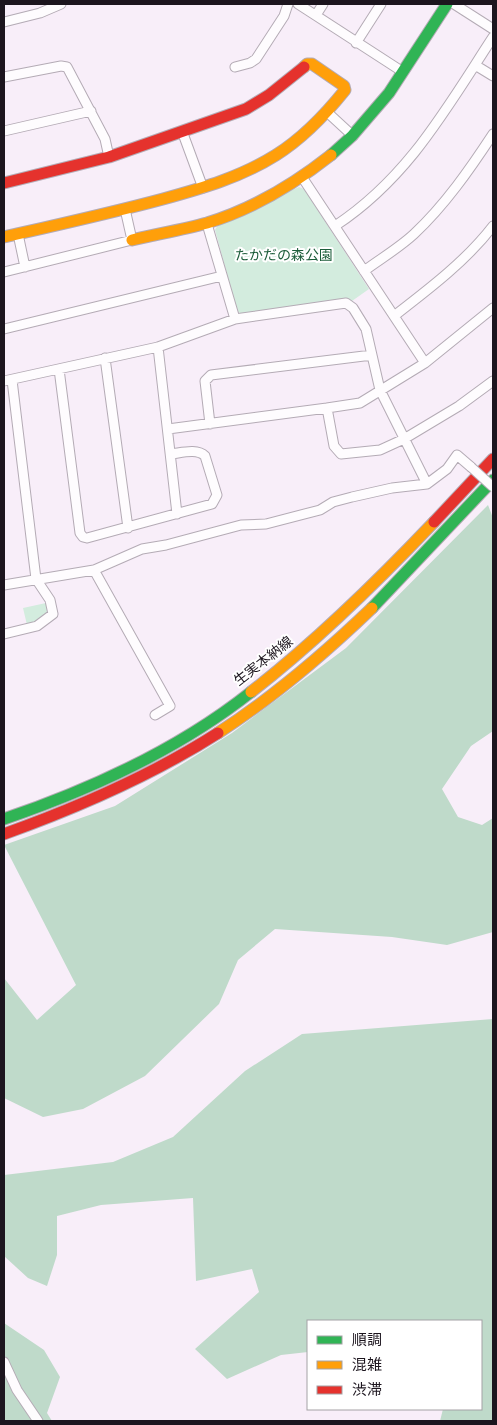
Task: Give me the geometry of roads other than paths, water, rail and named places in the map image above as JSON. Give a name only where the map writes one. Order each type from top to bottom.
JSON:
[{"type":"main road","points":[[132,240],[207,224],[261,202],[302,177],[353,136],[390,93],[447,4]]},
{"type":"main road","points":[[4,183],[109,157],[246,109],[269,96],[307,64],[312,64],[344,86],[345,90],[328,112],[306,133],[267,161],[234,177],[203,188],[125,209],[4,237]]},
{"type":"main road","name":"生実本納線","points":[[4,819],[77,792],[137,764],[179,742],[243,698],[298,656],[350,608],[493,459]]},
{"type":"main road","points":[[4,834],[72,809],[148,774],[205,742],[266,700],[322,654],[369,610],[493,480]]},
{"type":"street","points":[[4,22],[40,13],[61,4]]},
{"type":"street","points":[[235,67],[250,63],[256,59],[284,16],[288,4]]},
{"type":"street","points":[[298,4],[403,72]]},
{"type":"street","points":[[316,15],[323,4]]},
{"type":"street","points":[[356,43],[381,4]]},
{"type":"street","points":[[454,4],[493,29]]},
{"type":"street","points":[[335,226],[375,195],[413,156],[439,121],[493,37]]},
{"type":"street","points":[[475,65],[493,76]]},
{"type":"street","points":[[4,77],[61,66],[67,67],[105,139],[109,157]]},
{"type":"street","points":[[4,131],[91,111]]},
{"type":"street","points":[[328,112],[353,136]]},
{"type":"street","points":[[182,131],[203,188]]},
{"type":"street","points":[[364,271],[413,235],[436,211],[473,165],[493,134]]},
{"type":"street","points":[[302,177],[425,362]]},
{"type":"street","points":[[4,272],[132,240],[125,209]]},
{"type":"street","points":[[207,224],[235,319]]},
{"type":"street","points":[[394,316],[436,283],[493,226]]},
{"type":"street","points":[[18,234],[25,267]]},
{"type":"street","points":[[4,329],[222,276]]},
{"type":"street","points":[[4,634],[37,626],[53,614],[50,600],[36,579],[8,381],[158,347],[235,319],[346,304],[353,308],[366,329],[380,390],[427,484]]},
{"type":"street","points":[[168,429],[360,403],[425,362],[493,308]]},
{"type":"street","points":[[158,347],[177,514]]},
{"type":"street","points":[[210,424],[205,381],[211,374],[372,355]]},
{"type":"street","points":[[105,358],[128,528]]},
{"type":"street","points":[[59,369],[80,533],[83,537],[87,538],[128,528],[212,504],[217,495],[205,456],[201,452],[196,451],[171,454]]},
{"type":"street","points":[[327,408],[334,446],[340,454],[380,450],[404,439],[459,406],[493,381]]},
{"type":"street","points":[[4,586],[94,570],[142,549],[166,545],[241,525],[266,524],[320,510],[333,502],[352,497],[392,488],[427,484],[447,469],[457,455],[493,487]]},
{"type":"street","points":[[94,570],[170,706],[155,716]]},
{"type":"street","points":[[4,1362],[17,1390],[38,1421]]},
{"type":"park label","name":"たかだの森公園","points":[[284,256]]}]
